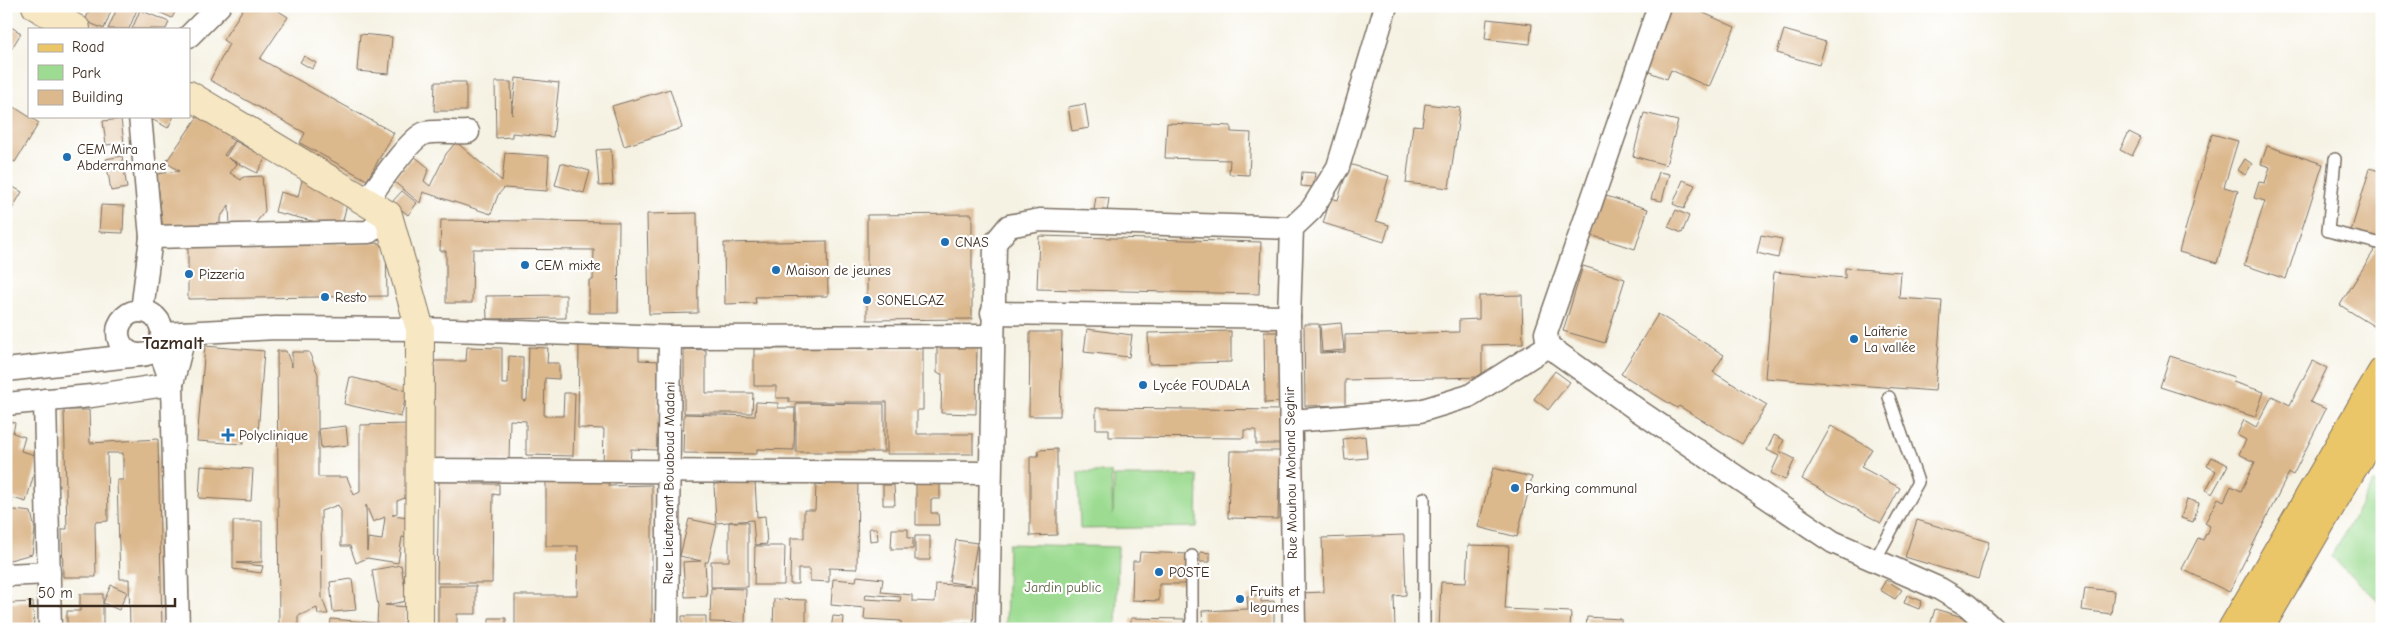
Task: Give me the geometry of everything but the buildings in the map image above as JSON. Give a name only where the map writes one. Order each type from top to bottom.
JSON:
[{"type":"main road","points":[[36,6],[74,28]]},
{"type":"main road","points":[[190,96],[377,208],[420,329],[419,629]]},
{"type":"main road","points":[[2232,629],[2382,372]]},
{"type":"main road","points":[[2259,629],[2382,418]]},
{"type":"street","points":[[190,35],[219,6]]},
{"type":"street","points":[[988,629],[994,243],[1009,226],[1040,220],[1292,228],[1312,209],[1338,167],[1386,6]]},
{"type":"street","points":[[1659,6],[1546,333],[1548,346],[1638,411],[1833,542],[1947,593],[1967,605],[1993,629]]},
{"type":"street","points":[[140,118],[150,237],[142,311]]},
{"type":"street","points":[[150,237],[369,232],[394,164],[424,133],[468,132]]},
{"type":"street","name":"Rue Mouhou Mohand Seghir","points":[[1292,228],[1289,316],[1294,629]]},
{"type":"street","points":[[153,345],[124,348],[118,338],[118,330],[125,316],[131,312],[142,311],[156,317],[161,326],[153,345],[172,384]]},
{"type":"street","points":[[992,313],[1289,316]]},
{"type":"street","points":[[6,370],[153,345],[185,333],[276,328],[420,329],[670,337],[992,336]]},
{"type":"street","points":[[178,629],[172,384],[185,333]]},
{"type":"street","name":"Rue Lieutenant Bouaboud Madani","points":[[667,629],[670,337]]},
{"type":"street","points":[[1291,422],[1420,411],[1469,396],[1548,346]]},
{"type":"street","points":[[6,404],[172,384]]},
{"type":"street","points":[[46,400],[50,629]]},
{"type":"street","points":[[420,470],[990,473]]},
{"type":"street","points":[[6,576],[49,573]]},
{"type":"lane","points":[[2335,159],[2328,230],[2382,244]]},
{"type":"lane","points":[[1876,560],[1918,482],[1889,397]]},
{"type":"lane","points":[[1424,498],[1424,629]]},
{"type":"lane","points":[[1192,556],[1192,629]]},
{"type":"green space","points":[[1078,472],[1111,472],[1113,515],[1114,476],[1198,476],[1197,527],[1080,529]]},
{"type":"green space","points":[[2373,483],[2382,487],[2382,604],[2331,557]]},
{"type":"green space","name":"Jardin public","points":[[1008,544],[1118,547],[1116,629],[1006,629]]},
{"type":"place","name":"CEM Mira Abderrahmane","points":[[67,157]]},
{"type":"place","name":"CNAS","points":[[945,242]]},
{"type":"place","name":"CEM mixte","points":[[525,265]]},
{"type":"place","name":"Maison de jeunes","points":[[776,270]]},
{"type":"place","name":"Pizzeria","points":[[189,274]]},
{"type":"place","name":"Resto","points":[[325,297]]},
{"type":"place","name":"SONELGAZ","points":[[867,300]]},
{"type":"place","name":"Laiterie La vallée","points":[[1854,339]]},
{"type":"place","name":"Lycée FOUDALA","points":[[1143,385]]},
{"type":"place","name":"Polyclinique","points":[[228,435]]},
{"type":"place","name":"Parking communal","points":[[1515,488]]},
{"type":"place","name":"POSTE","points":[[1159,572]]},
{"type":"place","name":"Fruits et legumes","points":[[1240,599]]},
{"type":"district","name":"Tazmalt","points":[[173,343]]}]
